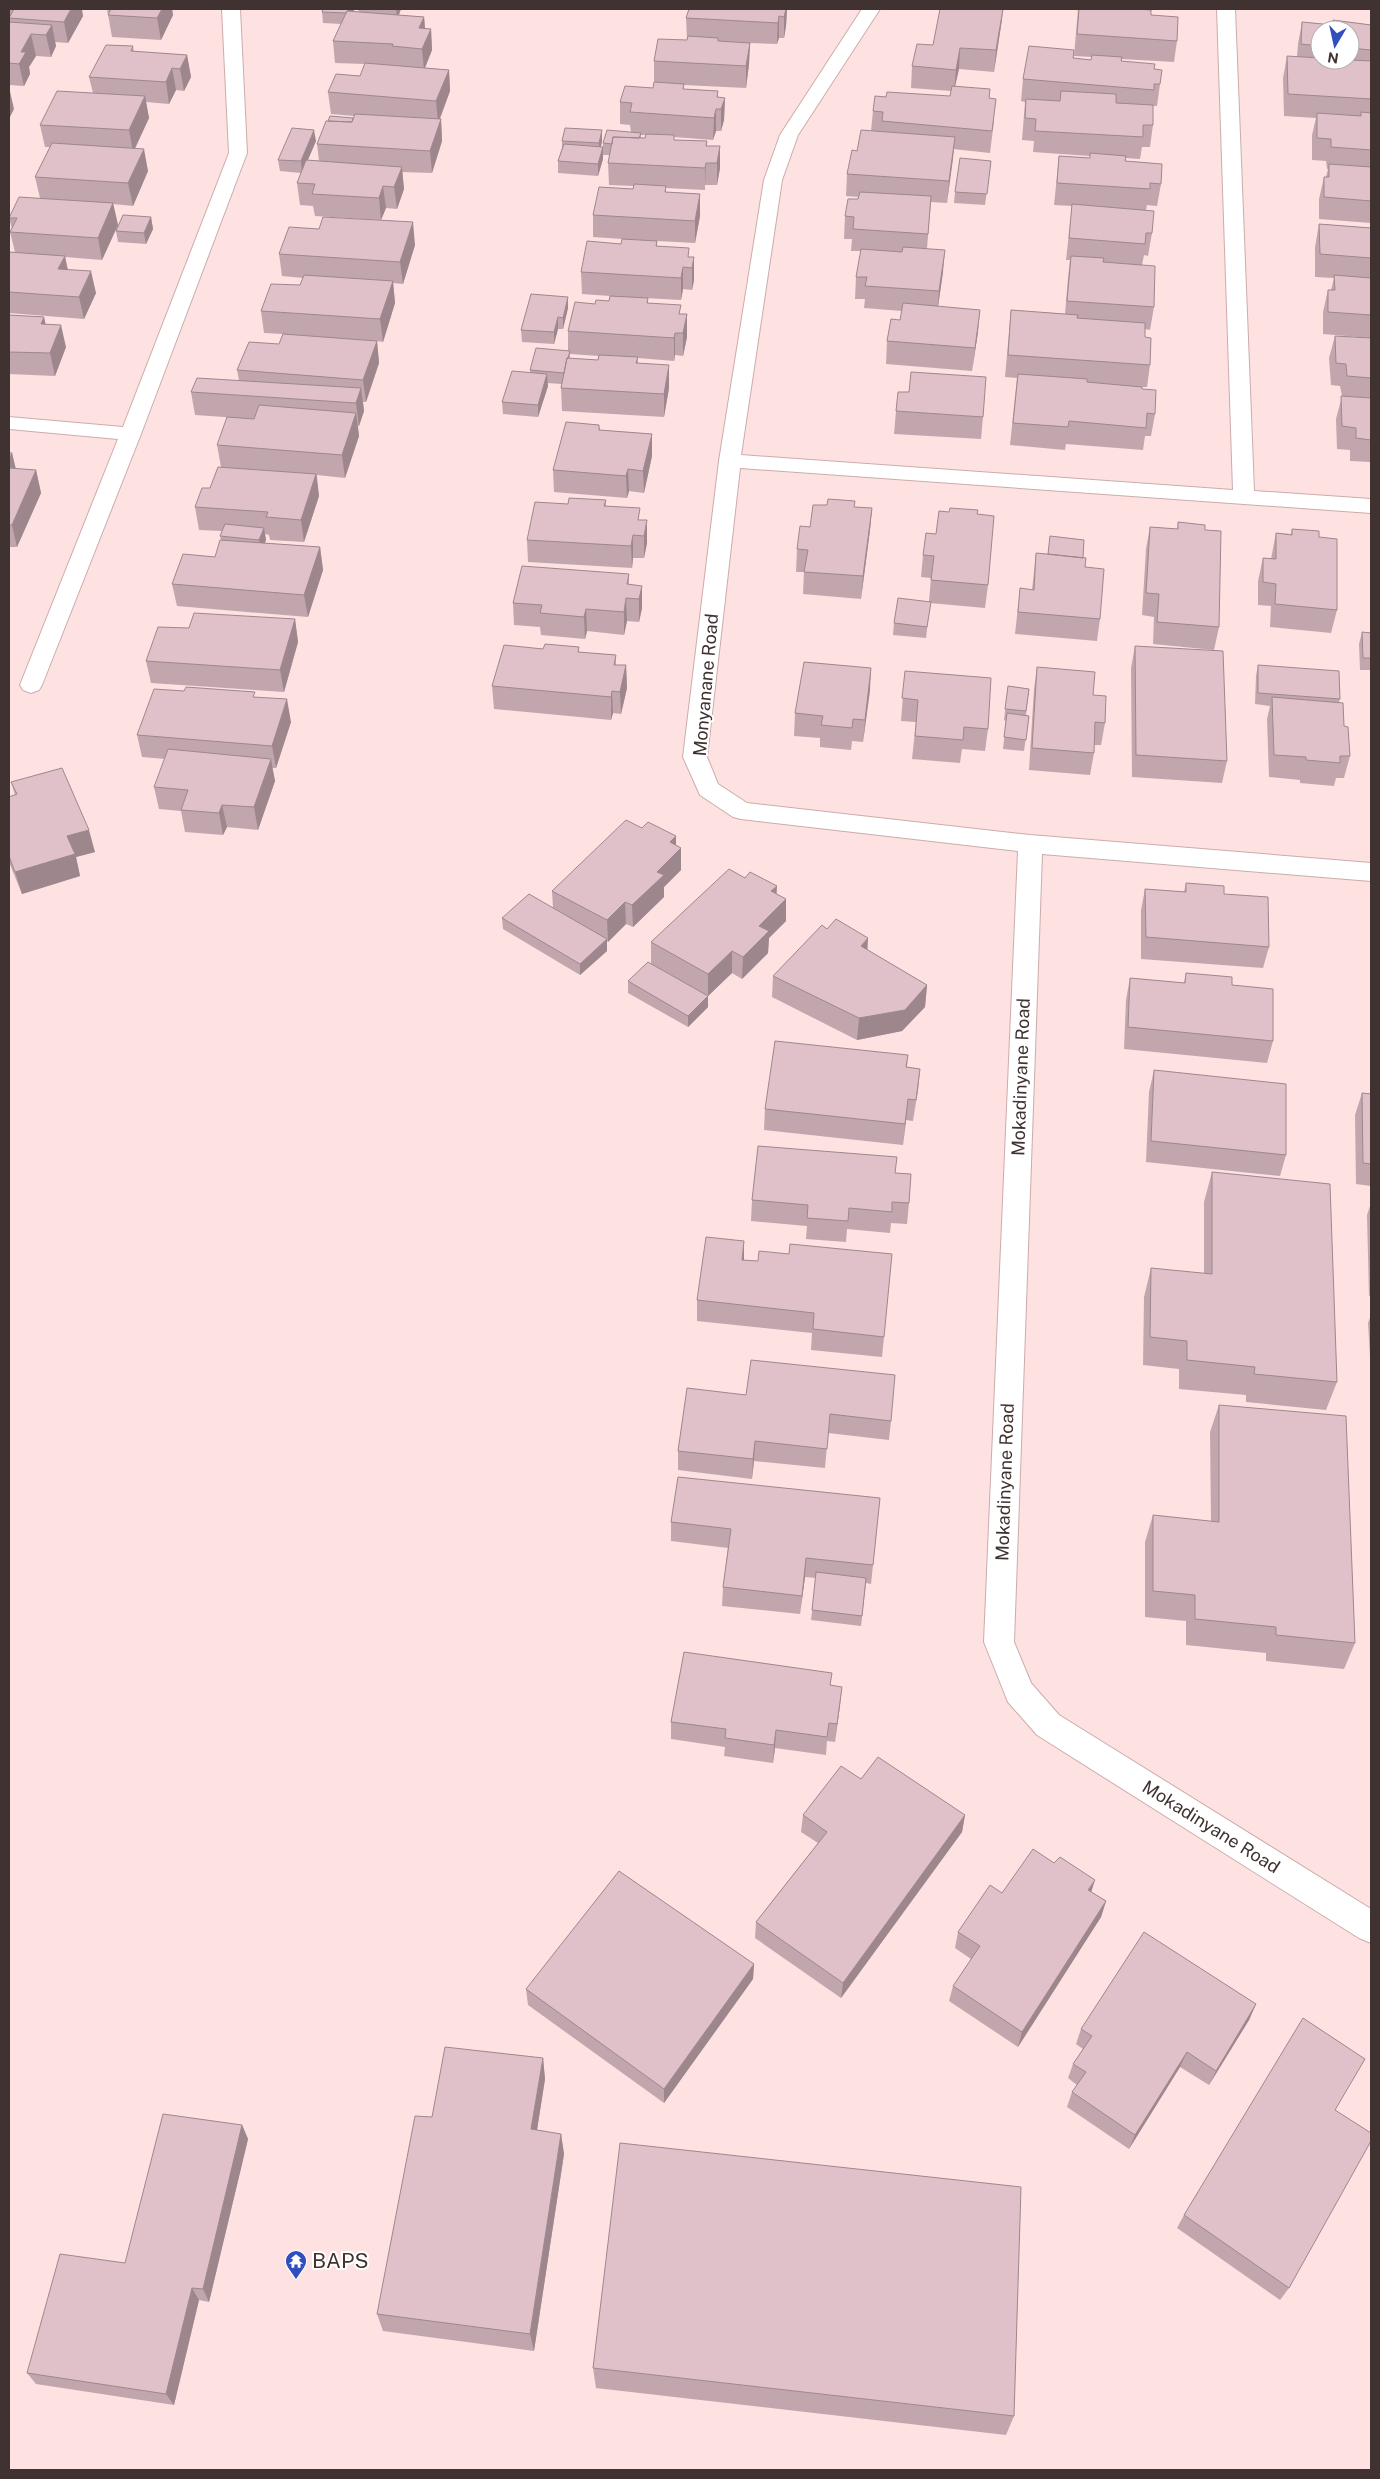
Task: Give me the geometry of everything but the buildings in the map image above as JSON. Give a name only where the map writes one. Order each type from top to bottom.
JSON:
[{"type":"street","points":[[32,685],[132,434],[238,153],[231,9]]},
{"type":"street","name":"Monyanane Road","points":[[871,9],[790,134],[773,180],[730,461],[695,757],[708,789],[741,811],[1030,844],[1371,872]]},
{"type":"street","points":[[1226,9],[1244,498]]},
{"type":"street","points":[[9,423],[132,434]]},
{"type":"street","points":[[730,461],[1371,506]]},
{"type":"street","name":"Mokadinyane Road","points":[[1030,844],[999,1642],[1019,1692],[1048,1725],[1371,1926]]},
{"type":"place","name":"BAPS","points":[[296,2280]]}]
